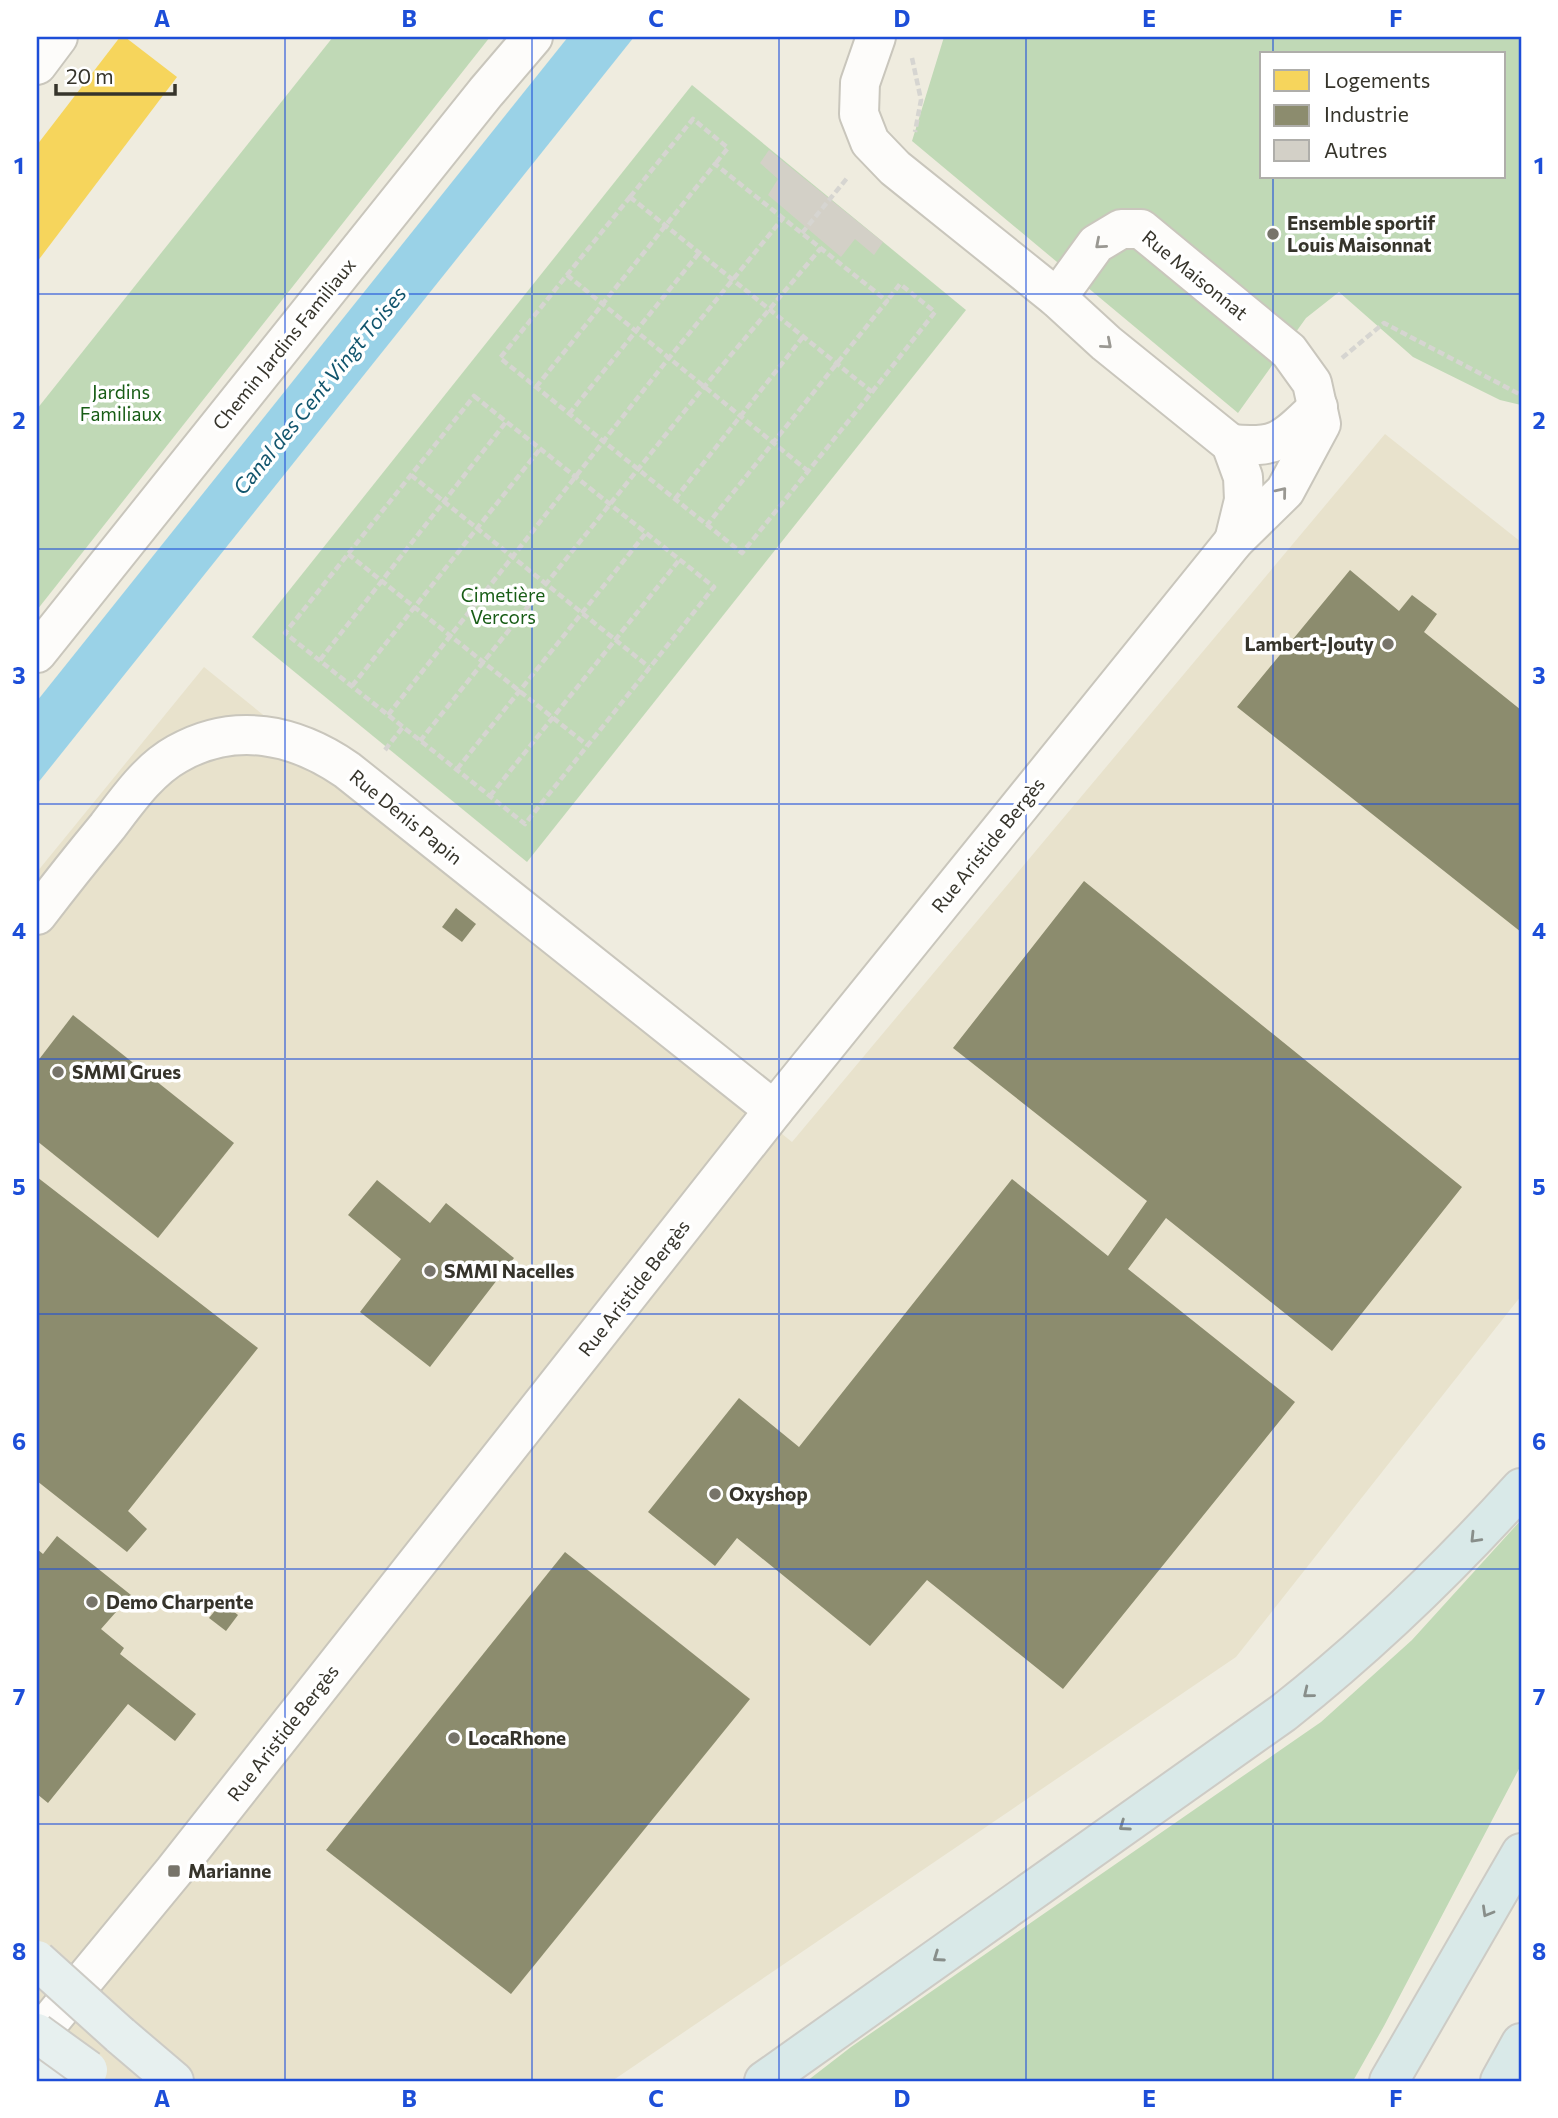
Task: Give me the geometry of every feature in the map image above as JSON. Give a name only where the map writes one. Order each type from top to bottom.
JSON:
[{"type":"highway","points":[[764,2081],[1283,1713],[1342,1666],[1412,1602],[1521,1488]]},
{"type":"highway","points":[[1389,2081],[1521,1853]]},
{"type":"highway","points":[[1500,2081],[1521,2043]]},
{"type":"main road","points":[[37,1960],[174,2081]]},
{"type":"main road","points":[[37,2035],[96,2076]]},
{"type":"main road","points":[[37,2071],[49,2081]]},
{"type":"street","points":[[37,65],[58,37]]},
{"type":"street","name":"Chemin Jardins Familiaux","points":[[37,653],[485,92],[533,37]]},
{"type":"street","points":[[893,43],[860,83],[859,114],[870,142],[895,168],[1057,298],[1106,343],[1231,444],[1243,477],[1244,500],[1234,541]]},
{"type":"street","name":"Rue Maisonnat","points":[[1057,298],[1096,244],[1121,229],[1141,229],[1289,351],[1315,395]]},
{"type":"street","points":[[1231,444],[1258,446],[1285,438],[1315,395]]},
{"type":"street","points":[[1234,541],[1285,491],[1321,424],[1315,395]]},
{"type":"street","name":"Rue Aristide Bergès","points":[[37,2035],[174,1871],[774,1110],[1234,541]]},
{"type":"street","name":"Rue Denis Papin","points":[[37,915],[134,793],[153,772],[176,754],[215,738],[243,735],[286,739],[324,753],[347,770],[774,1110]]},
{"type":"path","points":[[802,233],[850,174],[875,194],[912,148],[921,100],[893,43]]},
{"type":"path","points":[[536,387],[728,148],[693,119],[500,358],[569,414],[638,469],[707,525],[742,553],[935,312],[900,284],[707,525]]},
{"type":"path","points":[[715,164],[887,301]]},
{"type":"path","points":[[630,197],[872,392]]},
{"type":"path","points":[[387,715],[783,218]]},
{"type":"path","points":[[420,741],[704,387],[821,248]]},
{"type":"path","points":[[569,414],[699,253]]},
{"type":"path","points":[[567,275],[808,471]]},
{"type":"path","points":[[1315,395],[1384,323],[1521,395]]},
{"type":"path","points":[[675,499],[803,337]]},
{"type":"path","points":[[474,396],[506,422],[714,587],[525,824],[285,633],[474,396]]},
{"type":"path","points":[[320,660],[506,422]]},
{"type":"path","points":[[352,686],[540,449]]},
{"type":"path","points":[[411,475],[649,667]]},
{"type":"path","points":[[457,769],[646,533]]},
{"type":"path","points":[[348,554],[587,745]]},
{"type":"path","points":[[490,796],[680,559]]},
{"type":"shaded area","points":[[1385,434],[1521,542],[1521,1296],[1236,1657],[612,2081],[37,2081],[37,872],[204,667],[792,1142]]},
{"type":"green space","name":"Jardins Familiaux","points":[[333,37],[490,37],[37,610],[37,409]]},
{"type":"green space","name":"Ensemble sportif Louis Maisonnat","points":[[944,37],[1521,37],[1521,405],[1500,400],[1413,357],[1339,292],[1306,318],[1238,413],[912,141]]},
{"type":"green space","name":"Cimetière Vercors","points":[[692,85],[966,310],[527,862],[252,637]]},
{"type":"green space","points":[[1521,1520],[1521,1765],[1353,2081],[807,2081],[851,2047],[1321,1722],[1412,1640]]},
{"type":"water","name":"Canal des Cent Vingt Toises","points":[[568,37],[634,37],[37,784],[37,701]]},
{"type":"building: Logements","points":[[120,37],[125,37],[177,77],[37,262],[37,145]]},
{"type":"building: Industrie","points":[[1350,570],[1399,611],[1412,595],[1437,614],[1424,632],[1521,710],[1521,932],[1237,707]]},
{"type":"building: Industrie","points":[[1084,881],[1462,1187],[1332,1351],[1166,1218],[1128,1269],[1295,1402],[1063,1689],[927,1580],[870,1646],[737,1538],[715,1566],[648,1512],[739,1398],[799,1447],[1012,1179],[1108,1256],[1147,1201],[953,1048]]},
{"type":"building: Industrie","points":[[456,908],[476,924],[462,942],[442,927]]},
{"type":"building: Industrie","points":[[73,1015],[234,1143],[158,1238],[37,1141],[37,1062]]},
{"type":"building: Industrie","points":[[37,1177],[258,1348],[128,1511],[147,1529],[127,1552],[37,1481]]},
{"type":"building: Industrie","points":[[377,1180],[430,1223],[446,1203],[514,1258],[430,1367],[360,1312],[401,1259],[348,1215]]},
{"type":"building: Industrie","points":[[57,1536],[131,1595],[101,1629],[124,1648],[120,1654],[196,1714],[175,1741],[128,1704],[48,1803],[37,1794],[37,1549],[43,1554]]},
{"type":"building: Industrie","points":[[565,1552],[750,1699],[511,1994],[326,1850]]},
{"type":"building: Industrie","points":[[222,1602],[238,1615],[226,1631],[209,1618]]},
{"type":"building: Autres","points":[[769,150],[883,242],[874,255],[855,239],[841,257],[768,195],[778,179],[760,163]]},
{"type":"place","name":"Ensemble sportif Louis Maisonnat","points":[[1273,234]]},
{"type":"place","name":"Lambert-Jouty","points":[[1388,644]]},
{"type":"place","name":"SMMI Grues","points":[[58,1072]]},
{"type":"place","name":"SMMI Nacelles","points":[[430,1271]]},
{"type":"place","name":"Oxyshop","points":[[715,1494]]},
{"type":"place","name":"Demo Charpente","points":[[92,1602]]},
{"type":"place","name":"LocaRhone","points":[[454,1738]]},
{"type":"place","name":"Marianne","points":[[174,1871]]}]
